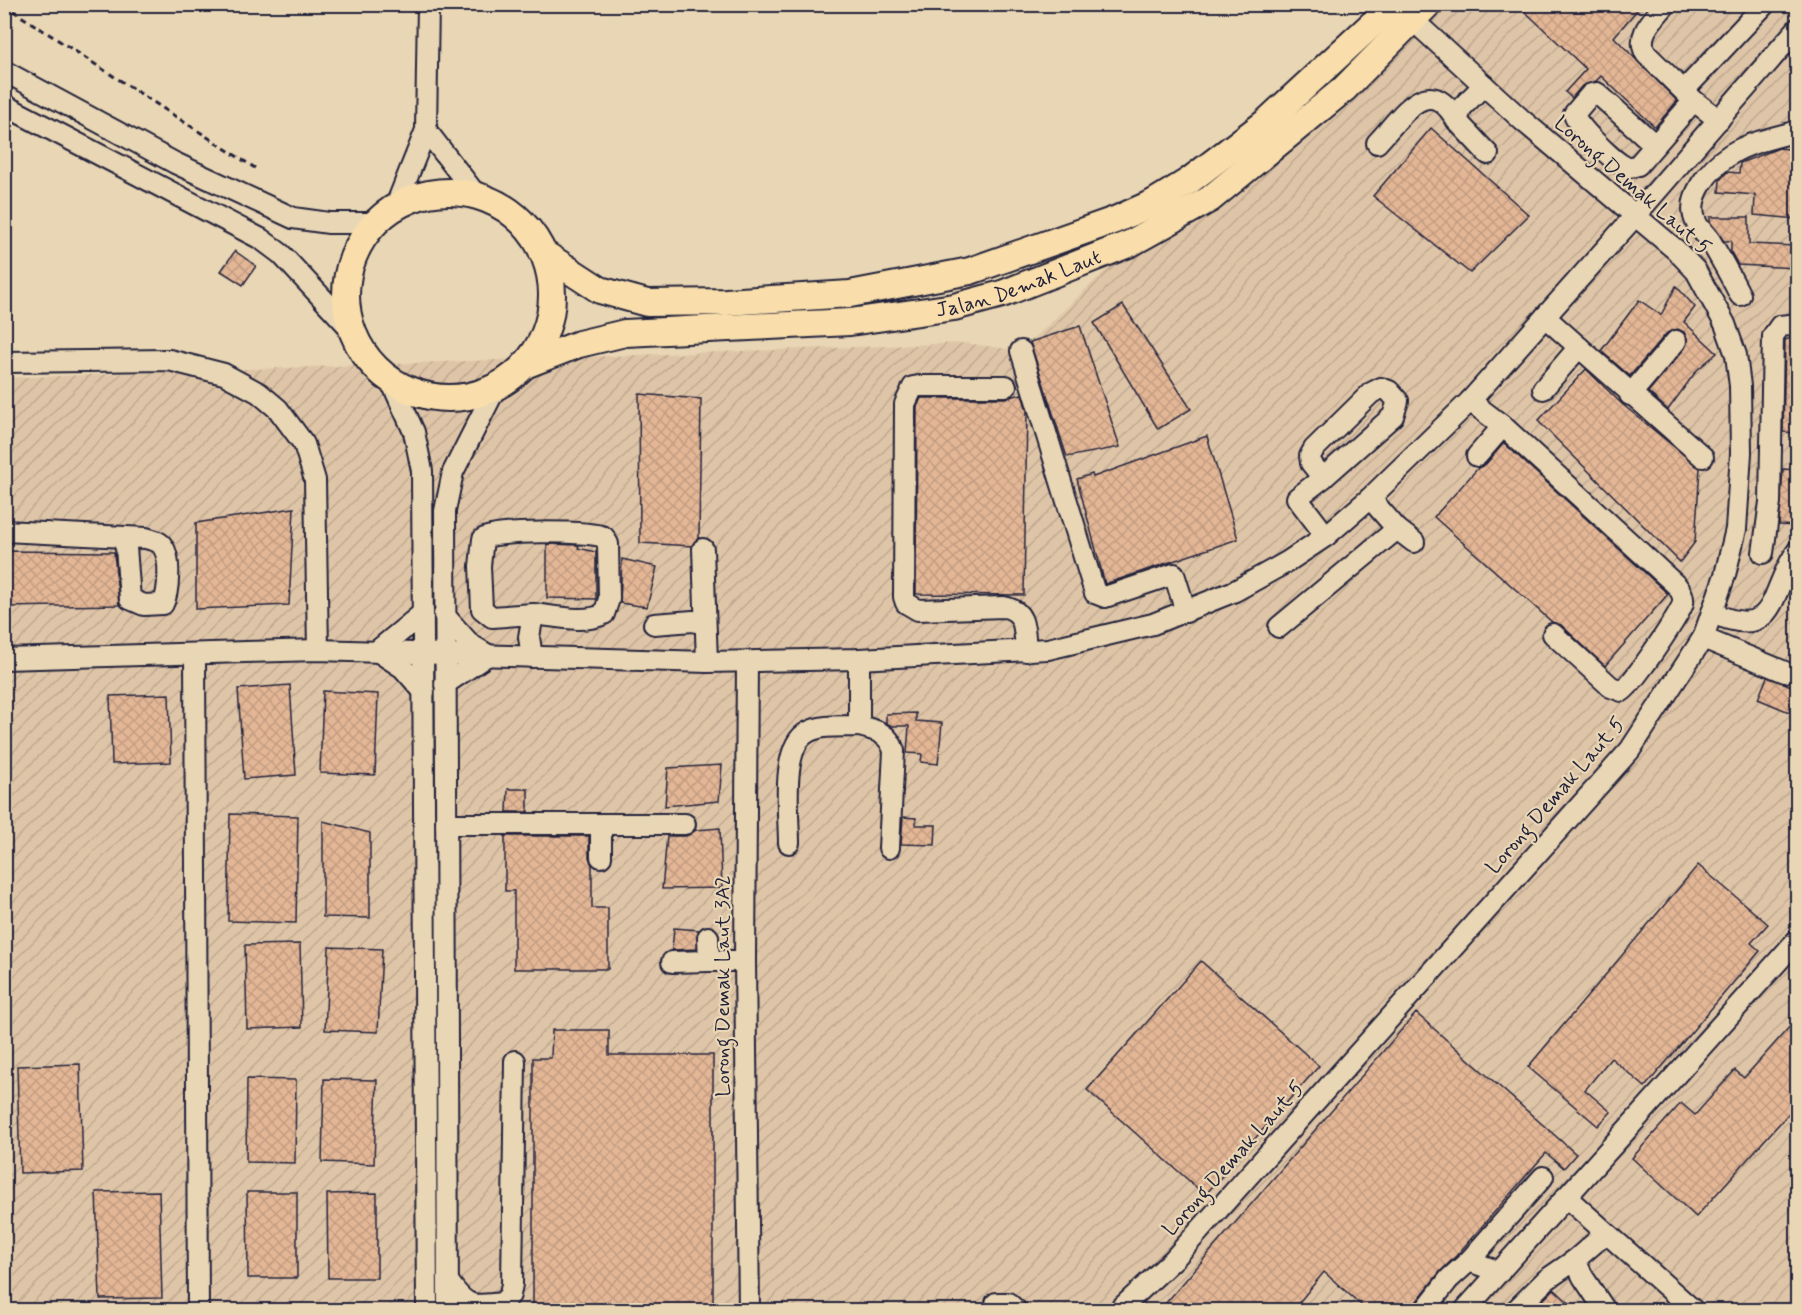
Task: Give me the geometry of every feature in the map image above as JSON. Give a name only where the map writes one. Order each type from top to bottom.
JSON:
[{"type":"main road","name":"Jalan Demak Laut","points":[[543,253],[600,290],[647,303],[726,302],[850,294],[970,272],[1115,220],[1189,181],[1408,8]]},
{"type":"main road","name":"Jalan Demak Laut","points":[[525,365],[579,344],[625,333],[850,322],[954,307],[1002,294],[1131,243],[1210,200],[1344,88],[1408,8]]},
{"type":"main road","points":[[444,192],[477,196],[509,212],[523,224],[543,253],[550,276],[549,312],[539,345],[525,365],[496,387],[470,396],[442,398],[407,390],[391,381],[375,367],[362,350],[352,330],[347,308],[347,285],[352,262],[362,241],[380,219],[412,199],[444,192]]},
{"type":"street","points":[[4,71],[175,163],[293,218],[329,223],[380,219],[397,203],[426,130],[428,4]]},
{"type":"street","points":[[1666,4],[1643,34],[1642,48],[1688,94],[1719,120]]},
{"type":"street","points":[[1655,145],[1688,94],[1689,85],[1765,4]]},
{"type":"street","name":"Lorong Demak Laut 5","points":[[1119,1311],[1174,1259],[1630,750],[1703,638],[1725,575],[1736,529],[1741,453],[1739,374],[1725,324],[1710,294],[1688,262],[1484,85],[1408,8]]},
{"type":"street","points":[[4,659],[318,650],[707,662],[859,659],[1048,649],[1128,632],[1186,612],[1235,591],[1326,536],[1370,498],[1470,401],[1634,217],[1797,28]]},
{"type":"street","points":[[1457,121],[1462,107],[1484,85]]},
{"type":"street","points":[[1377,143],[1420,100],[1429,96],[1437,97],[1449,107],[1457,121],[1488,154]]},
{"type":"street","points":[[4,105],[261,239],[281,254],[352,330]]},
{"type":"street","points":[[426,130],[477,196]]},
{"type":"street","points":[[1740,295],[1711,241],[1697,224],[1694,208],[1695,197],[1714,170],[1731,154],[1753,144],[1797,131]]},
{"type":"street","points":[[1545,317],[1703,457]]},
{"type":"street","points":[[1763,553],[1770,502],[1773,336],[1780,326],[1797,324]]},
{"type":"street","points":[[1630,394],[1676,341]]},
{"type":"street","points":[[1543,389],[1579,347]]},
{"type":"street","points":[[1021,351],[1095,593],[1104,597],[1174,574],[1186,612]]},
{"type":"street","points":[[4,362],[170,360],[224,374],[259,393],[278,410],[304,444],[315,480],[318,650]]},
{"type":"street","points":[[391,381],[414,432],[422,471],[427,1311]]},
{"type":"street","points":[[1006,386],[919,386],[913,387],[908,394],[905,404],[904,597],[906,603],[918,610],[1004,607],[1014,610],[1023,621],[1026,651]]},
{"type":"street","points":[[448,1311],[444,615],[446,511],[448,490],[462,452],[496,387]]},
{"type":"street","points":[[1323,478],[1311,463],[1310,456],[1314,449],[1374,390],[1381,388],[1394,395],[1397,409],[1393,416],[1323,478],[1297,498],[1313,523],[1326,536]]},
{"type":"street","points":[[1470,401],[1503,426],[1677,586],[1682,595],[1683,601],[1678,617],[1622,691],[1611,687],[1553,634]]},
{"type":"street","points":[[1477,456],[1503,426]]},
{"type":"street","points":[[1741,453],[1771,455]]},
{"type":"street","points":[[1370,498],[1397,529],[1414,542]]},
{"type":"street","points":[[1279,627],[1397,529]]},
{"type":"street","points":[[4,531],[121,537]]},
{"type":"street","points":[[594,534],[604,537],[608,544],[609,599],[604,614],[595,618],[533,614],[492,617],[484,613],[480,566],[485,536],[594,534]]},
{"type":"street","points":[[704,549],[707,662]]},
{"type":"street","points":[[1712,613],[1740,623],[1749,623],[1765,614],[1773,605],[1786,569],[1797,550]]},
{"type":"street","points":[[378,651],[423,613]]},
{"type":"street","points":[[531,657],[529,637],[533,614]]},
{"type":"street","points":[[444,615],[470,644],[488,655]]},
{"type":"street","points":[[654,624],[682,621],[705,624]]},
{"type":"street","points":[[1703,638],[1785,672]]},
{"type":"street","points":[[378,651],[403,668],[424,692]]},
{"type":"street","points":[[195,654],[198,1311]]},
{"type":"street","points":[[445,684],[488,655]]},
{"type":"street","points":[[859,659],[859,726]]},
{"type":"street","name":"Lorong Demak Laut 3A2","points":[[747,662],[745,961],[749,1311]]},
{"type":"street","points":[[789,843],[789,780],[794,745],[808,732],[859,726],[874,729],[887,736],[894,751],[889,848]]},
{"type":"street","points":[[446,824],[685,824]]},
{"type":"street","points":[[601,824],[601,857]]},
{"type":"street","points":[[708,937],[709,961]]},
{"type":"street","points":[[1465,1311],[1797,939]]},
{"type":"street","points":[[672,962],[745,961]]},
{"type":"street","points":[[448,1281],[459,1298],[473,1305],[502,1303],[510,1294],[515,1061]]},
{"type":"street","points":[[1425,1311],[1449,1279],[1469,1261],[1543,1177]]},
{"type":"street","points":[[1566,1197],[1693,1311]]},
{"type":"street","points":[[1516,1311],[1546,1280],[1575,1260],[1605,1234]]},
{"type":"street","points":[[1575,1260],[1605,1311]]},
{"type":"street","points":[[1469,1261],[1500,1272]]},
{"type":"street","points":[[996,1303],[1008,1303],[1016,1311]]},
{"type":"path","points":[[4,5],[255,168]]},
{"type":"shaded area","points":[[1385,5],[1797,5],[1797,1310],[5,1310],[4,378],[965,343],[1021,351]]},
{"type":"building","points":[[1517,4],[1642,4],[1614,37],[1677,101],[1655,127],[1601,76],[1596,81],[1582,86],[1572,98],[1565,92],[1586,69]]},
{"type":"building","points":[[1431,128],[1529,215],[1470,273],[1373,196]]},
{"type":"building","points":[[1779,148],[1797,150],[1797,219],[1754,215],[1755,195],[1719,192],[1720,180],[1727,172],[1739,173],[1740,163]]},
{"type":"building","points":[[1710,217],[1749,217],[1749,244],[1797,246],[1797,268],[1738,265],[1731,252],[1731,241],[1724,241],[1710,222]]},
{"type":"building","points":[[235,251],[256,266],[243,285],[221,271]]},
{"type":"building","points":[[1676,286],[1695,307],[1684,322],[1717,353],[1697,370],[1668,410],[1648,392],[1685,348],[1687,338],[1684,332],[1678,329],[1667,333],[1630,376],[1601,351],[1639,300],[1661,315]]},
{"type":"building","points":[[1123,305],[1191,409],[1158,429],[1094,323]]},
{"type":"building","points":[[1080,326],[1120,447],[1067,457],[1030,342]]},
{"type":"building","points":[[1797,336],[1797,433],[1783,432],[1785,340]]},
{"type":"building","points":[[1586,369],[1622,404],[1700,468],[1695,542],[1680,562],[1538,421]]},
{"type":"building","points":[[639,394],[701,399],[699,538],[692,546],[640,543]]},
{"type":"building","points":[[1022,394],[1027,411],[1024,595],[916,594],[917,407],[921,398],[1006,398]]},
{"type":"building","points":[[1207,436],[1238,539],[1105,584],[1077,479],[1092,474],[1093,477]]},
{"type":"building","points":[[1504,443],[1668,594],[1605,666],[1561,625],[1552,622],[1434,517]]},
{"type":"building","points":[[1783,469],[1797,470],[1797,526],[1779,525]]},
{"type":"building","points":[[294,508],[289,605],[196,609],[196,523]]},
{"type":"building","points":[[547,544],[579,545],[578,548],[596,552],[596,599],[547,598]]},
{"type":"building","points":[[4,551],[114,552],[119,605],[4,607]]},
{"type":"building","points":[[622,559],[657,567],[647,607],[620,603]]},
{"type":"building","points":[[1767,677],[1797,688],[1789,712],[1758,699]]},
{"type":"building","points":[[290,685],[296,775],[244,779],[238,689]]},
{"type":"building","points":[[323,691],[378,694],[375,775],[320,773]]},
{"type":"building","points":[[169,694],[171,762],[112,764],[110,696]]},
{"type":"building","points":[[916,713],[916,721],[942,723],[938,764],[921,762],[922,754],[907,753],[909,726],[892,726],[886,723],[886,714]]},
{"type":"building","points":[[722,765],[719,801],[665,806],[668,768]]},
{"type":"building","points":[[508,789],[528,789],[528,812],[507,812]]},
{"type":"building","points":[[230,814],[298,816],[296,923],[228,921]]},
{"type":"building","points":[[903,817],[916,818],[916,825],[936,825],[935,845],[901,844]]},
{"type":"building","points":[[323,821],[370,833],[370,918],[323,917]]},
{"type":"building","points":[[720,828],[722,888],[662,889],[667,836],[686,836],[696,830]]},
{"type":"building","points":[[505,836],[589,836],[592,908],[608,908],[608,969],[514,969],[514,891],[505,891]]},
{"type":"building","points":[[1698,865],[1768,924],[1751,943],[1760,951],[1645,1087],[1611,1058],[1585,1090],[1611,1112],[1598,1126],[1528,1067]]},
{"type":"building","points":[[674,928],[699,930],[697,949],[672,950]]},
{"type":"building","points":[[300,944],[302,1027],[247,1029],[245,945]]},
{"type":"building","points":[[329,947],[382,949],[378,1032],[325,1030]]},
{"type":"building","points":[[1201,961],[1319,1066],[1205,1195],[1087,1090]]},
{"type":"building","points":[[1416,1013],[1576,1154],[1564,1168],[1546,1153],[1440,1272],[1409,1311],[1368,1311],[1324,1272],[1292,1311],[1159,1311]]},
{"type":"building","points":[[1791,1025],[1797,1031],[1797,1104],[1696,1217],[1632,1158],[1681,1103],[1695,1115],[1735,1070],[1744,1078]]},
{"type":"building","points":[[552,1030],[609,1030],[609,1055],[713,1055],[713,1307],[533,1307],[533,1058],[551,1058]]},
{"type":"building","points":[[80,1064],[83,1171],[20,1173],[17,1066]]},
{"type":"building","points":[[247,1079],[296,1080],[295,1163],[246,1162]]},
{"type":"building","points":[[324,1079],[377,1080],[374,1164],[322,1162]]},
{"type":"building","points":[[159,1191],[162,1298],[100,1299],[96,1192]]},
{"type":"building","points":[[247,1192],[297,1192],[297,1278],[248,1278]]},
{"type":"building","points":[[377,1193],[377,1278],[328,1278],[327,1194]]},
{"type":"building","points":[[1554,1289],[1578,1311],[1532,1311]]}]
